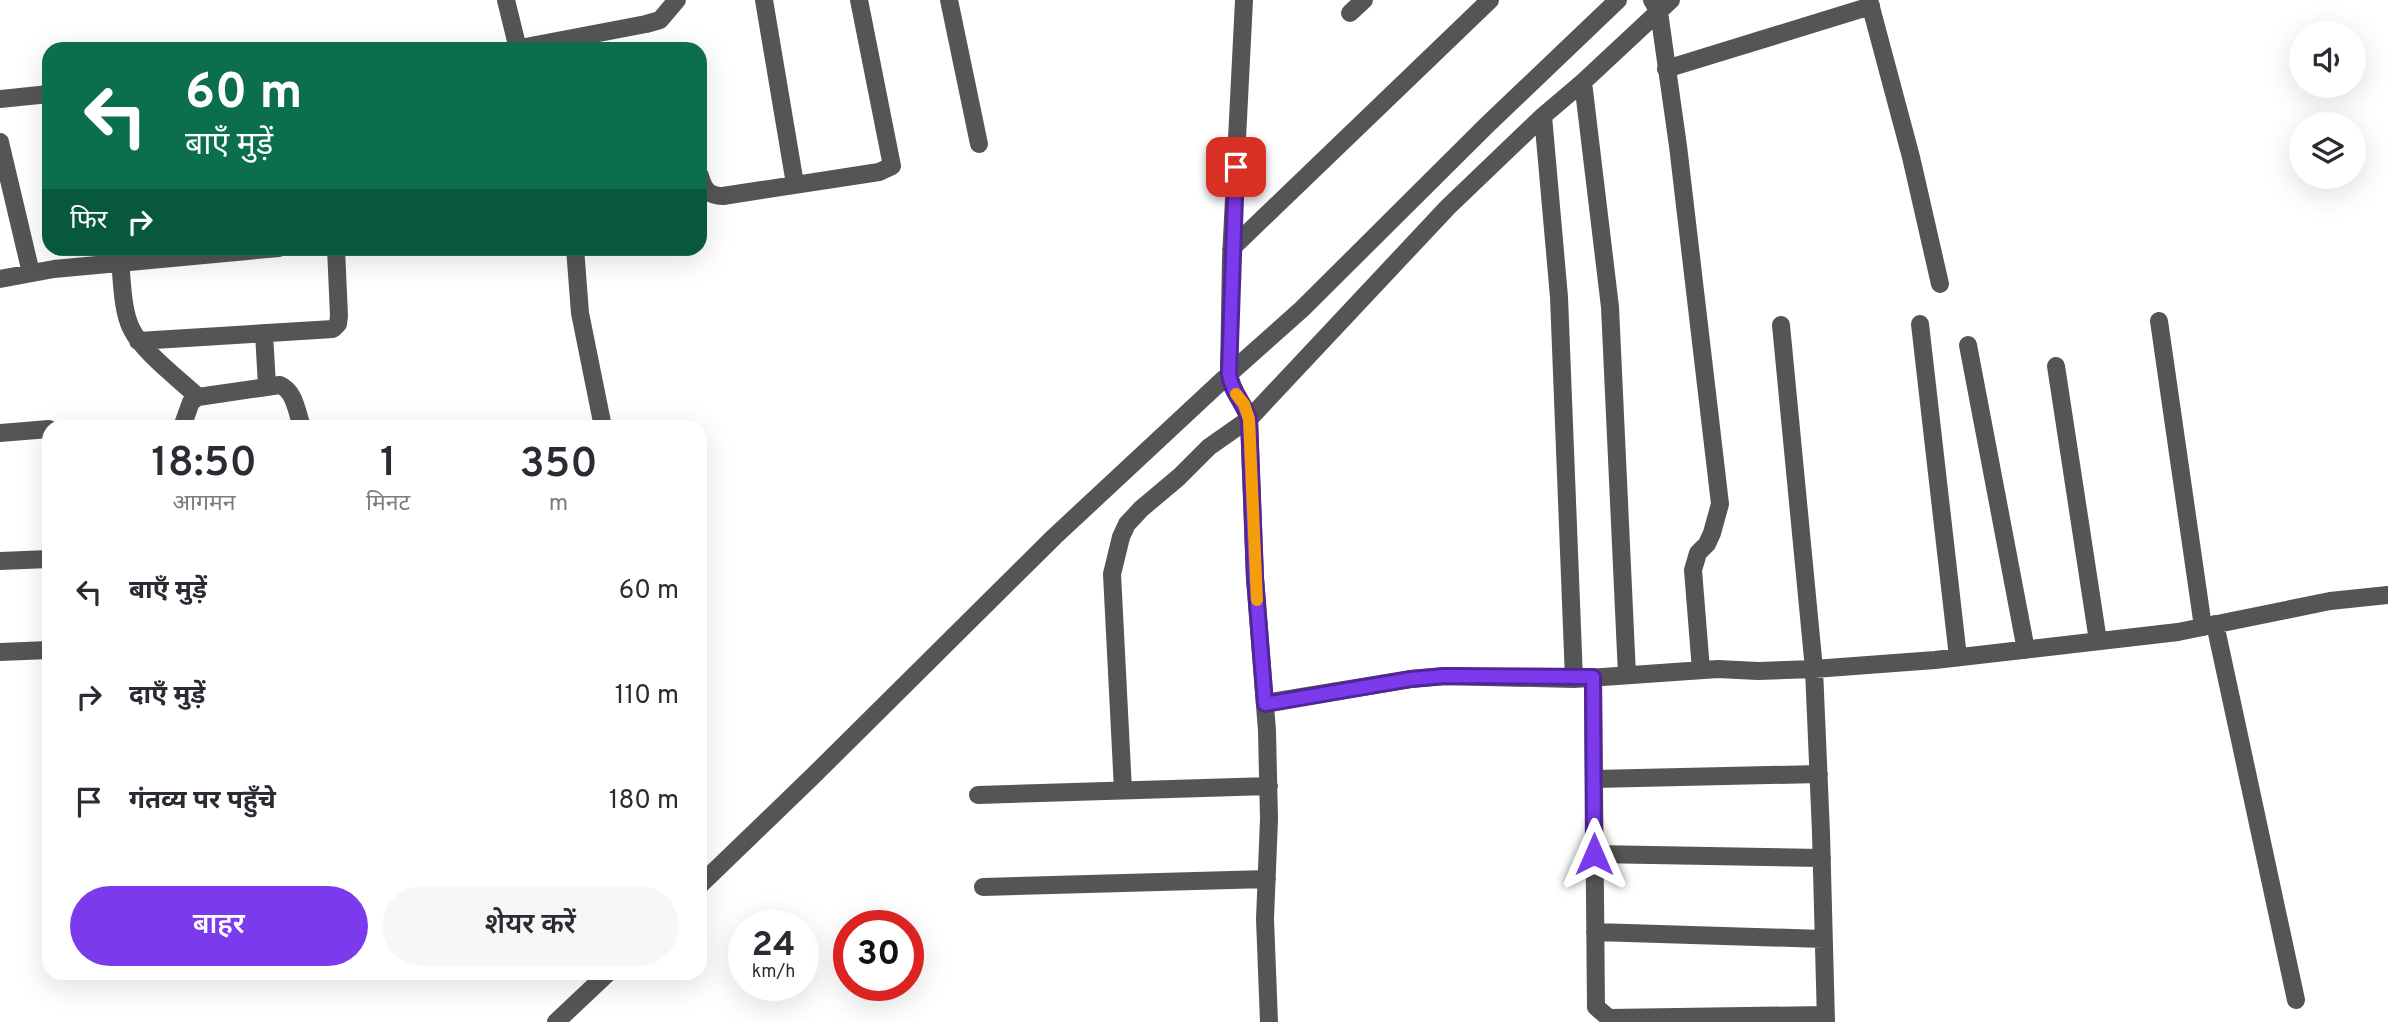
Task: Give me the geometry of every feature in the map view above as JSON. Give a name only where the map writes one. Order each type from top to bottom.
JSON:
[{"type":"street","points":[[506,0],[515,42]]},
{"type":"street","points":[[553,42],[660,20],[677,0]]},
{"type":"street","points":[[764,0],[795,184]]},
{"type":"street","points":[[707,191],[713,196],[723,196],[879,173],[892,166],[859,0]]},
{"type":"street","points":[[949,0],[979,144]]},
{"type":"street","points":[[1244,0],[1231,249],[1231,382],[1247,411],[1255,578],[1265,704],[1269,786],[1265,919],[1269,1022]]},
{"type":"street","points":[[1350,13],[1364,0]]},
{"type":"street","points":[[1231,249],[1490,0]]},
{"type":"street","points":[[707,878],[1054,537],[1231,382],[1487,125],[1619,0]]},
{"type":"street","points":[[1666,69],[1870,3],[1908,144],[1940,284]]},
{"type":"street","points":[[1660,5],[1720,505],[1712,533],[1698,554],[1693,570],[1701,670]]},
{"type":"street","points":[[1123,790],[1112,574],[1127,524],[1247,411],[1448,207],[1543,116],[1583,82],[1660,5]]},
{"type":"street","points":[[1583,82],[1610,307],[1627,675]]},
{"type":"street","points":[[0,99],[42,95]]},
{"type":"street","points":[[1543,116],[1559,297],[1574,679]]},
{"type":"street","points":[[0,142],[31,273]]},
{"type":"street","points":[[0,279],[120,256],[127,317],[138,341],[198,397]]},
{"type":"street","points":[[138,341],[333,328],[338,324],[337,256]]},
{"type":"street","points":[[576,256],[580,313],[602,420]]},
{"type":"street","points":[[2159,321],[2209,625],[2296,1000]]},
{"type":"street","points":[[1920,324],[1958,657]]},
{"type":"street","points":[[1593,677],[1596,1007],[1609,1018],[1825,1018],[1814,669],[1781,325]]},
{"type":"street","points":[[264,333],[267,386]]},
{"type":"street","points":[[1968,345],[2026,650]]},
{"type":"street","points":[[2056,366],[2098,641]]},
{"type":"street","points":[[185,420],[191,402],[198,397],[280,385],[287,388],[299,420]]},
{"type":"street","points":[[0,433],[42,430]]},
{"type":"street","points":[[0,561],[42,559]]},
{"type":"street","points":[[1265,704],[1411,679],[1445,676],[1574,679],[1701,670],[1814,669],[1958,657],[2209,625],[2330,601],[2388,595]]},
{"type":"street","points":[[0,652],[42,650]]},
{"type":"street","points":[[1594,779],[1819,774]]},
{"type":"street","points":[[978,795],[1269,786]]},
{"type":"street","points":[[1594,854],[1822,858]]},
{"type":"street","points":[[983,887],[1267,878]]},
{"type":"street","points":[[1595,932],[1823,939]]},
{"type":"street","points":[[556,1022],[601,980]]},
{"type":"slow traffic","points":[[1236,394],[1244,404],[1249,419],[1257,600]]},
{"type":"route","points":[[1236,167],[1229,381],[1244,404],[1249,419],[1255,578],[1265,704],[1411,679],[1445,676],[1574,679],[1593,677],[1594,854]]}]
